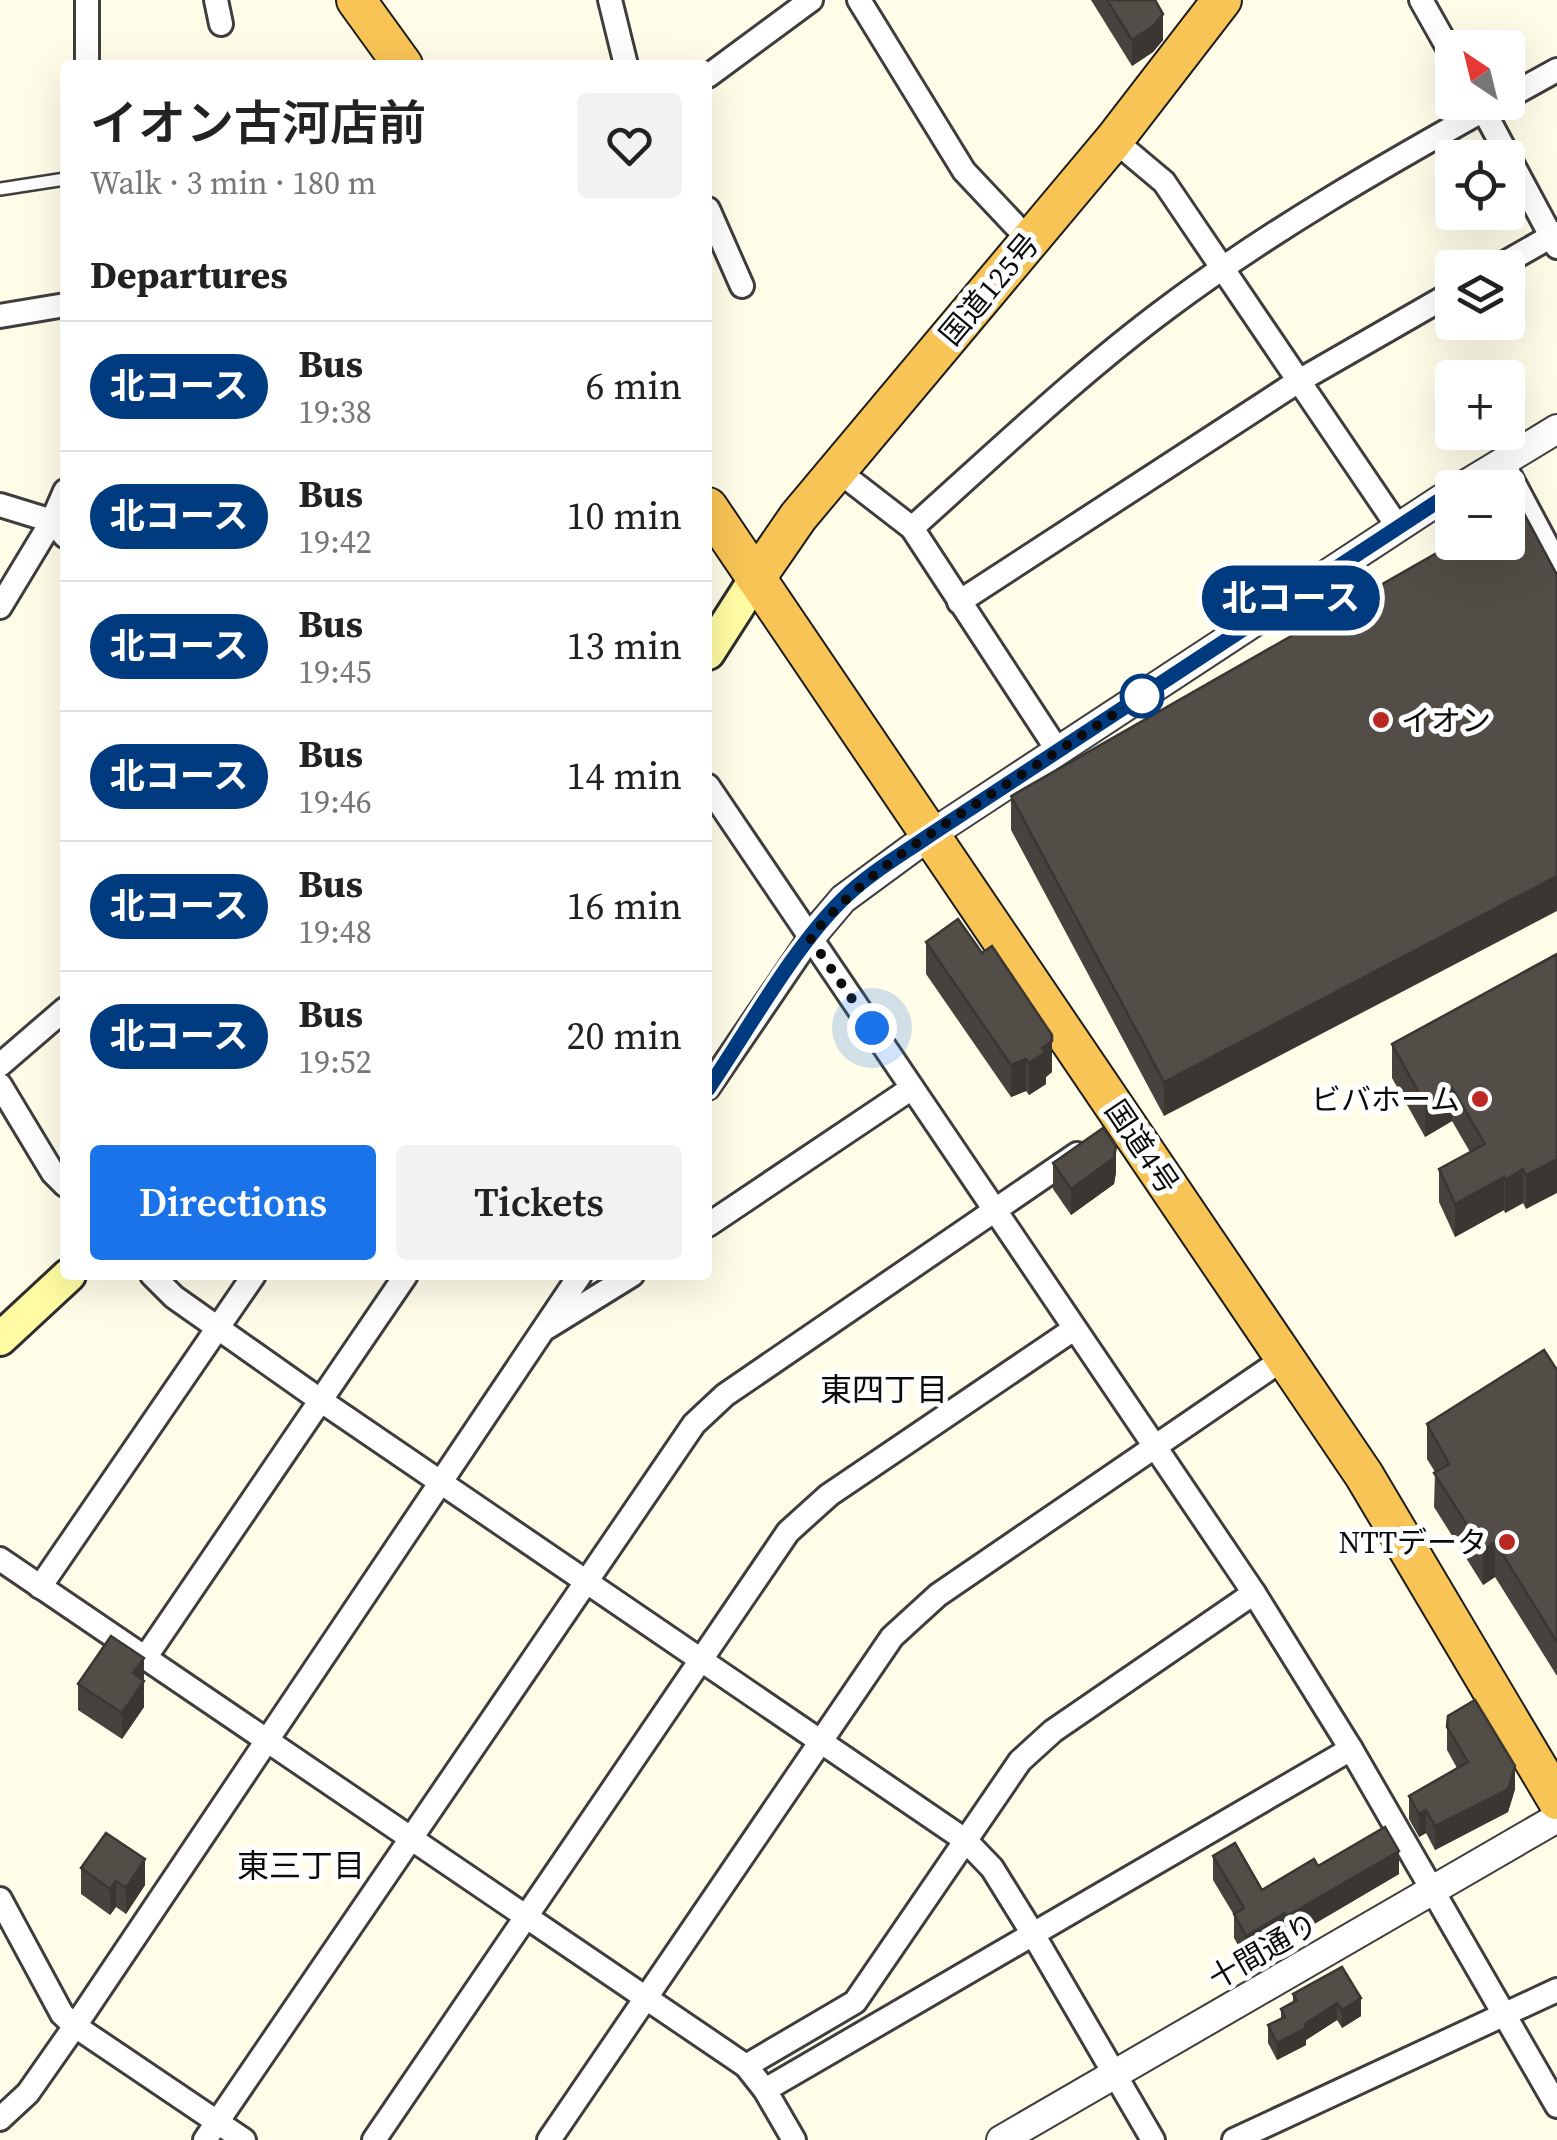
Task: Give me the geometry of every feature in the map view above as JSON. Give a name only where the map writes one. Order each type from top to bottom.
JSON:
[{"type":"highway","points":[[356,0],[398,60]]},
{"type":"highway","name":"国道125号","points":[[756,578],[779,542],[837,470],[1114,140],[1222,0]]},
{"type":"highway","name":"国道4号","points":[[712,513],[930,835],[1108,1133],[1286,1357],[1435,1590],[1557,1800]]},
{"type":"main road","points":[[712,648],[756,578]]},
{"type":"main road","points":[[0,1338],[64,1280]]},
{"type":"street","points":[[87,0],[87,60]]},
{"type":"street","points":[[216,0],[221,24]]},
{"type":"street","points":[[610,0],[625,60]]},
{"type":"street","points":[[712,73],[811,0]]},
{"type":"street","points":[[859,0],[964,170],[1029,240]]},
{"type":"street","points":[[1421,0],[1438,30]]},
{"type":"street","points":[[1525,88],[1557,70]]},
{"type":"street","points":[[912,528],[1066,388],[1165,309],[1346,189],[1462,120]]},
{"type":"street","points":[[1495,120],[1555,238],[1525,253]]},
{"type":"street","points":[[1114,140],[1164,182],[1398,527]]},
{"type":"street","points":[[712,218],[742,286]]},
{"type":"street","points":[[959,602],[1298,382],[1435,303]]},
{"type":"street","points":[[0,316],[60,305]]},
{"type":"street","points":[[1488,470],[1557,429]]},
{"type":"street","points":[[1502,461],[1557,564]]},
{"type":"street","points":[[837,470],[912,528],[1058,751]]},
{"type":"street","points":[[712,1073],[843,899],[930,835],[1435,503]]},
{"type":"street","points":[[0,505],[59,528],[0,607]]},
{"type":"street","points":[[712,792],[1254,1593],[1351,1749],[1557,2106]]},
{"type":"street","points":[[0,1064],[60,1013]]},
{"type":"street","points":[[712,1222],[912,1088]]},
{"type":"street","points":[[3,1097],[60,1180]]},
{"type":"street","points":[[211,2131],[694,1424],[708,1410],[1108,1133]]},
{"type":"street","points":[[157,1280],[174,1297],[320,1400],[965,1840],[992,1868],[1152,2140]]},
{"type":"street","points":[[40,1587],[251,1280]]},
{"type":"street","points":[[145,1658],[403,1280]]},
{"type":"street","points":[[0,2119],[28,2093],[74,2026],[574,1280]]},
{"type":"street","points":[[544,1328],[624,1280]]},
{"type":"street","points":[[374,2140],[788,1532],[808,1512],[1074,1329]]},
{"type":"street","points":[[548,2140],[892,1637],[938,1595],[1286,1357]]},
{"type":"street","points":[[0,1559],[746,2066],[766,2090],[794,2140]]},
{"type":"street","points":[[746,2066],[855,2002],[1020,1761],[1053,1731],[1254,1593]]},
{"type":"street","points":[[766,2090],[1351,1749]]},
{"type":"street","name":"十間通り","points":[[1001,2140],[1557,1818]]},
{"type":"street","points":[[0,1899],[62,2014],[74,2026],[211,2131],[244,2140]]},
{"type":"street","points":[[1234,2140],[1557,1990]]},
{"type":"lane","points":[[0,190],[60,180]]},
{"type":"building","points":[[1107,0],[1155,0],[1163,14],[1132,40]]},
{"type":"building","name":"イオン","points":[[1525,515],[1557,575],[1557,876],[1164,1082],[1011,796],[1435,554],[1435,560],[1525,560]]},
{"type":"building","points":[[958,919],[982,953],[992,946],[1052,1035],[1052,1041],[1042,1048],[1046,1052],[1029,1063],[1026,1059],[1011,1065],[926,942]]},
{"type":"building","name":"ビバホーム","points":[[1557,954],[1557,1159],[1526,1175],[1523,1169],[1505,1180],[1504,1177],[1455,1204],[1439,1169],[1485,1144],[1452,1088],[1425,1104],[1392,1044]]},
{"type":"building","points":[[1103,1128],[1116,1146],[1114,1158],[1071,1189],[1053,1163]]},
{"type":"building","name":"NTTデータ","points":[[1544,1350],[1557,1370],[1557,1642],[1495,1542],[1483,1550],[1434,1473],[1449,1464],[1427,1424]]},
{"type":"building","points":[[111,1636],[144,1658],[133,1673],[144,1681],[122,1713],[78,1684]]},
{"type":"building","points":[[1475,1700],[1515,1766],[1508,1789],[1435,1826],[1426,1810],[1419,1814],[1409,1796],[1468,1762],[1447,1727],[1448,1716]]},
{"type":"building","points":[[1385,1827],[1399,1851],[1246,1936],[1234,1914],[1244,1908],[1213,1856],[1235,1843],[1262,1890],[1314,1859],[1318,1866]]},
{"type":"building","points":[[106,1833],[145,1859],[126,1888],[116,1881],[110,1889],[81,1868]]},
{"type":"building","points":[[1342,1967],[1361,1998],[1342,2010],[1337,2003],[1305,2024],[1306,2028],[1277,2043],[1268,2025],[1285,2017],[1281,2009],[1297,2000],[1293,1994]]},
{"type":"bus line","name":"北コース","points":[[712,1083],[810,938],[863,882],[1435,503]]},
{"type":"place","name":"イオン","points":[[1381,720]]},
{"type":"place","name":"ビバホーム","points":[[1480,1099]]},
{"type":"place","name":"NTTデータ","points":[[1507,1542]]},
{"type":"district","name":"東四丁目","points":[[884,1390]]},
{"type":"district","name":"東三丁目","points":[[301,1866]]},
{"type":"route","points":[[872,1028],[810,938],[863,882],[930,835],[1151,690],[1142,696]]}]
